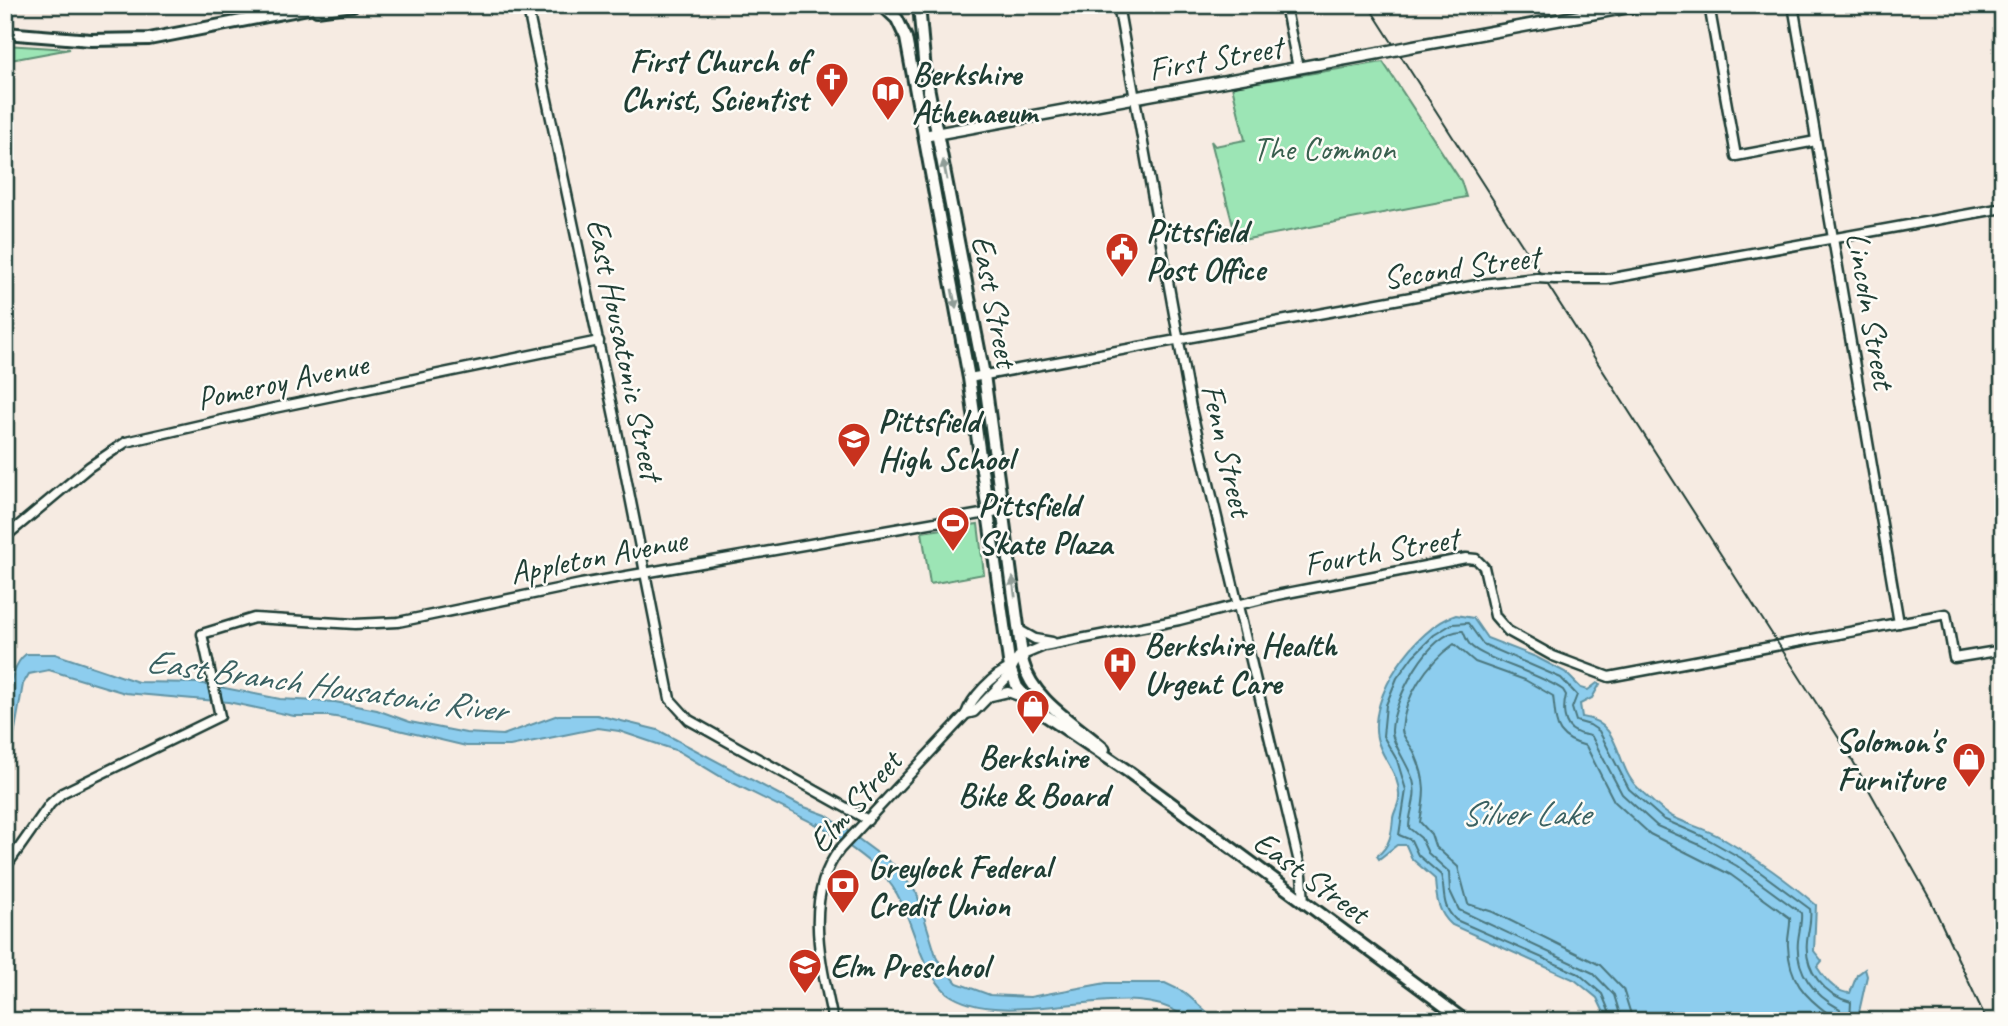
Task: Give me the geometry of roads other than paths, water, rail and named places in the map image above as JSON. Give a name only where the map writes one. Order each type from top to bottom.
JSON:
[{"type":"highway","points":[[5,33],[91,40],[142,39],[324,5]]},
{"type":"highway","points":[[307,9],[354,5]]},
{"type":"highway","name":"East Street","points":[[882,5],[897,19],[906,38],[969,378],[1010,668],[1024,698],[1129,772],[1206,832],[1465,1021]]},
{"type":"highway","name":"East Street","points":[[919,5],[922,49],[984,375],[1004,510],[1021,655],[1027,677],[1041,696],[1129,772]]},
{"type":"highway","points":[[933,188],[943,194],[948,219],[955,224]]},
{"type":"main road","name":"First Street","points":[[924,136],[1640,5]]},
{"type":"street","name":"East Housatonic Street","points":[[527,5],[599,341],[672,703],[689,720],[868,820]]},
{"type":"street","name":"Fenn Street","points":[[1118,5],[1191,408],[1302,875],[1304,902]]},
{"type":"street","points":[[1285,5],[1298,68]]},
{"type":"street","points":[[1709,5],[1736,156],[1816,141]]},
{"type":"street","name":"Lincoln Street","points":[[1793,5],[1899,623]]},
{"type":"street","name":"Second Street","points":[[969,378],[1471,286],[1537,278],[1607,279],[2003,208]]},
{"type":"street","name":"Pomeroy Avenue","points":[[5,537],[89,467],[126,442],[274,408],[599,341]]},
{"type":"street","name":"Appleton Avenue","points":[[5,868],[50,804],[62,793],[220,716],[202,634],[254,618],[355,624],[398,622],[645,573],[1004,510]]},
{"type":"street","name":"Fourth Street","points":[[1021,655],[1058,643],[1180,620],[1237,603],[1474,558],[1484,567],[1494,612],[1508,631],[1553,656],[1611,677],[1946,614],[1954,658],[2003,650]]},
{"type":"street","name":"Fourth Street","points":[[1019,631],[1035,639],[1058,643]]},
{"type":"street","points":[[1010,668],[1021,655]]},
{"type":"street","name":"Elm Street","points":[[966,714],[974,712],[1007,678],[1010,668]]},
{"type":"street","name":"Elm Street","points":[[833,1021],[821,954],[818,904],[825,872],[840,849],[966,714],[969,706],[1001,672],[1010,668]]},
{"type":"street","points":[[988,697],[1008,692],[1024,698]]},
{"type":"water","name":"Silver Lake","points":[[1456,615],[1473,618],[1487,638],[1536,657],[1565,672],[1581,688],[1588,690],[1597,683],[1600,684],[1592,698],[1580,704],[1582,717],[1605,727],[1630,779],[1638,788],[1667,813],[1714,834],[1757,860],[1816,905],[1814,951],[1822,961],[1817,967],[1835,988],[1850,993],[1857,975],[1865,969],[1867,976],[1857,1021],[1608,1021],[1597,998],[1575,980],[1452,925],[1439,904],[1435,879],[1412,859],[1406,845],[1397,845],[1379,859],[1377,856],[1390,839],[1399,798],[1397,781],[1377,738],[1376,721],[1380,703],[1387,684],[1411,649],[1440,622]]},
{"type":"water","points":[[26,654],[55,654],[138,682],[199,683],[280,699],[335,702],[377,710],[410,722],[466,733],[503,735],[558,715],[597,715],[658,730],[799,805],[826,815],[895,866],[917,894],[937,959],[957,983],[990,995],[1030,997],[1106,983],[1165,983],[1184,992],[1214,1018],[1224,1021],[1192,1021],[1164,1006],[1138,1001],[1013,1009],[966,1003],[947,993],[937,982],[923,958],[897,894],[881,873],[861,856],[818,823],[817,825],[723,778],[678,751],[619,731],[598,728],[510,746],[466,746],[329,716],[294,716],[228,702],[125,693],[49,670],[29,674],[23,684],[5,787],[8,696],[18,664]]},
{"type":"railway","points":[[1368,5],[1849,754],[1930,899],[1987,1021]]},
{"type":"place","name":"First Church of Christ, Scientist","points":[[832,109]]},
{"type":"place","name":"Berkshire Athenaeum","points":[[888,122]]},
{"type":"place","name":"Pittsfield Post Office","points":[[1122,279]]},
{"type":"place","name":"Pittsfield High School","points":[[854,469]]},
{"type":"place","name":"Pittsfield Skate Plaza","points":[[953,553]]},
{"type":"place","name":"Berkshire Health Urgent Care","points":[[1120,693]]},
{"type":"place","name":"Berkshire Bike & Board","points":[[1033,736]]},
{"type":"place","name":"Solomon's Furniture","points":[[1969,789]]},
{"type":"place","name":"Greylock Federal Credit Union","points":[[843,915]]},
{"type":"place","name":"Elm Preschool","points":[[805,995]]},
{"type":"park label","name":"The Common","points":[[1324,148]]},
{"type":"water label","name":"East Branch Housatonic River","points":[[326,685]]}]
